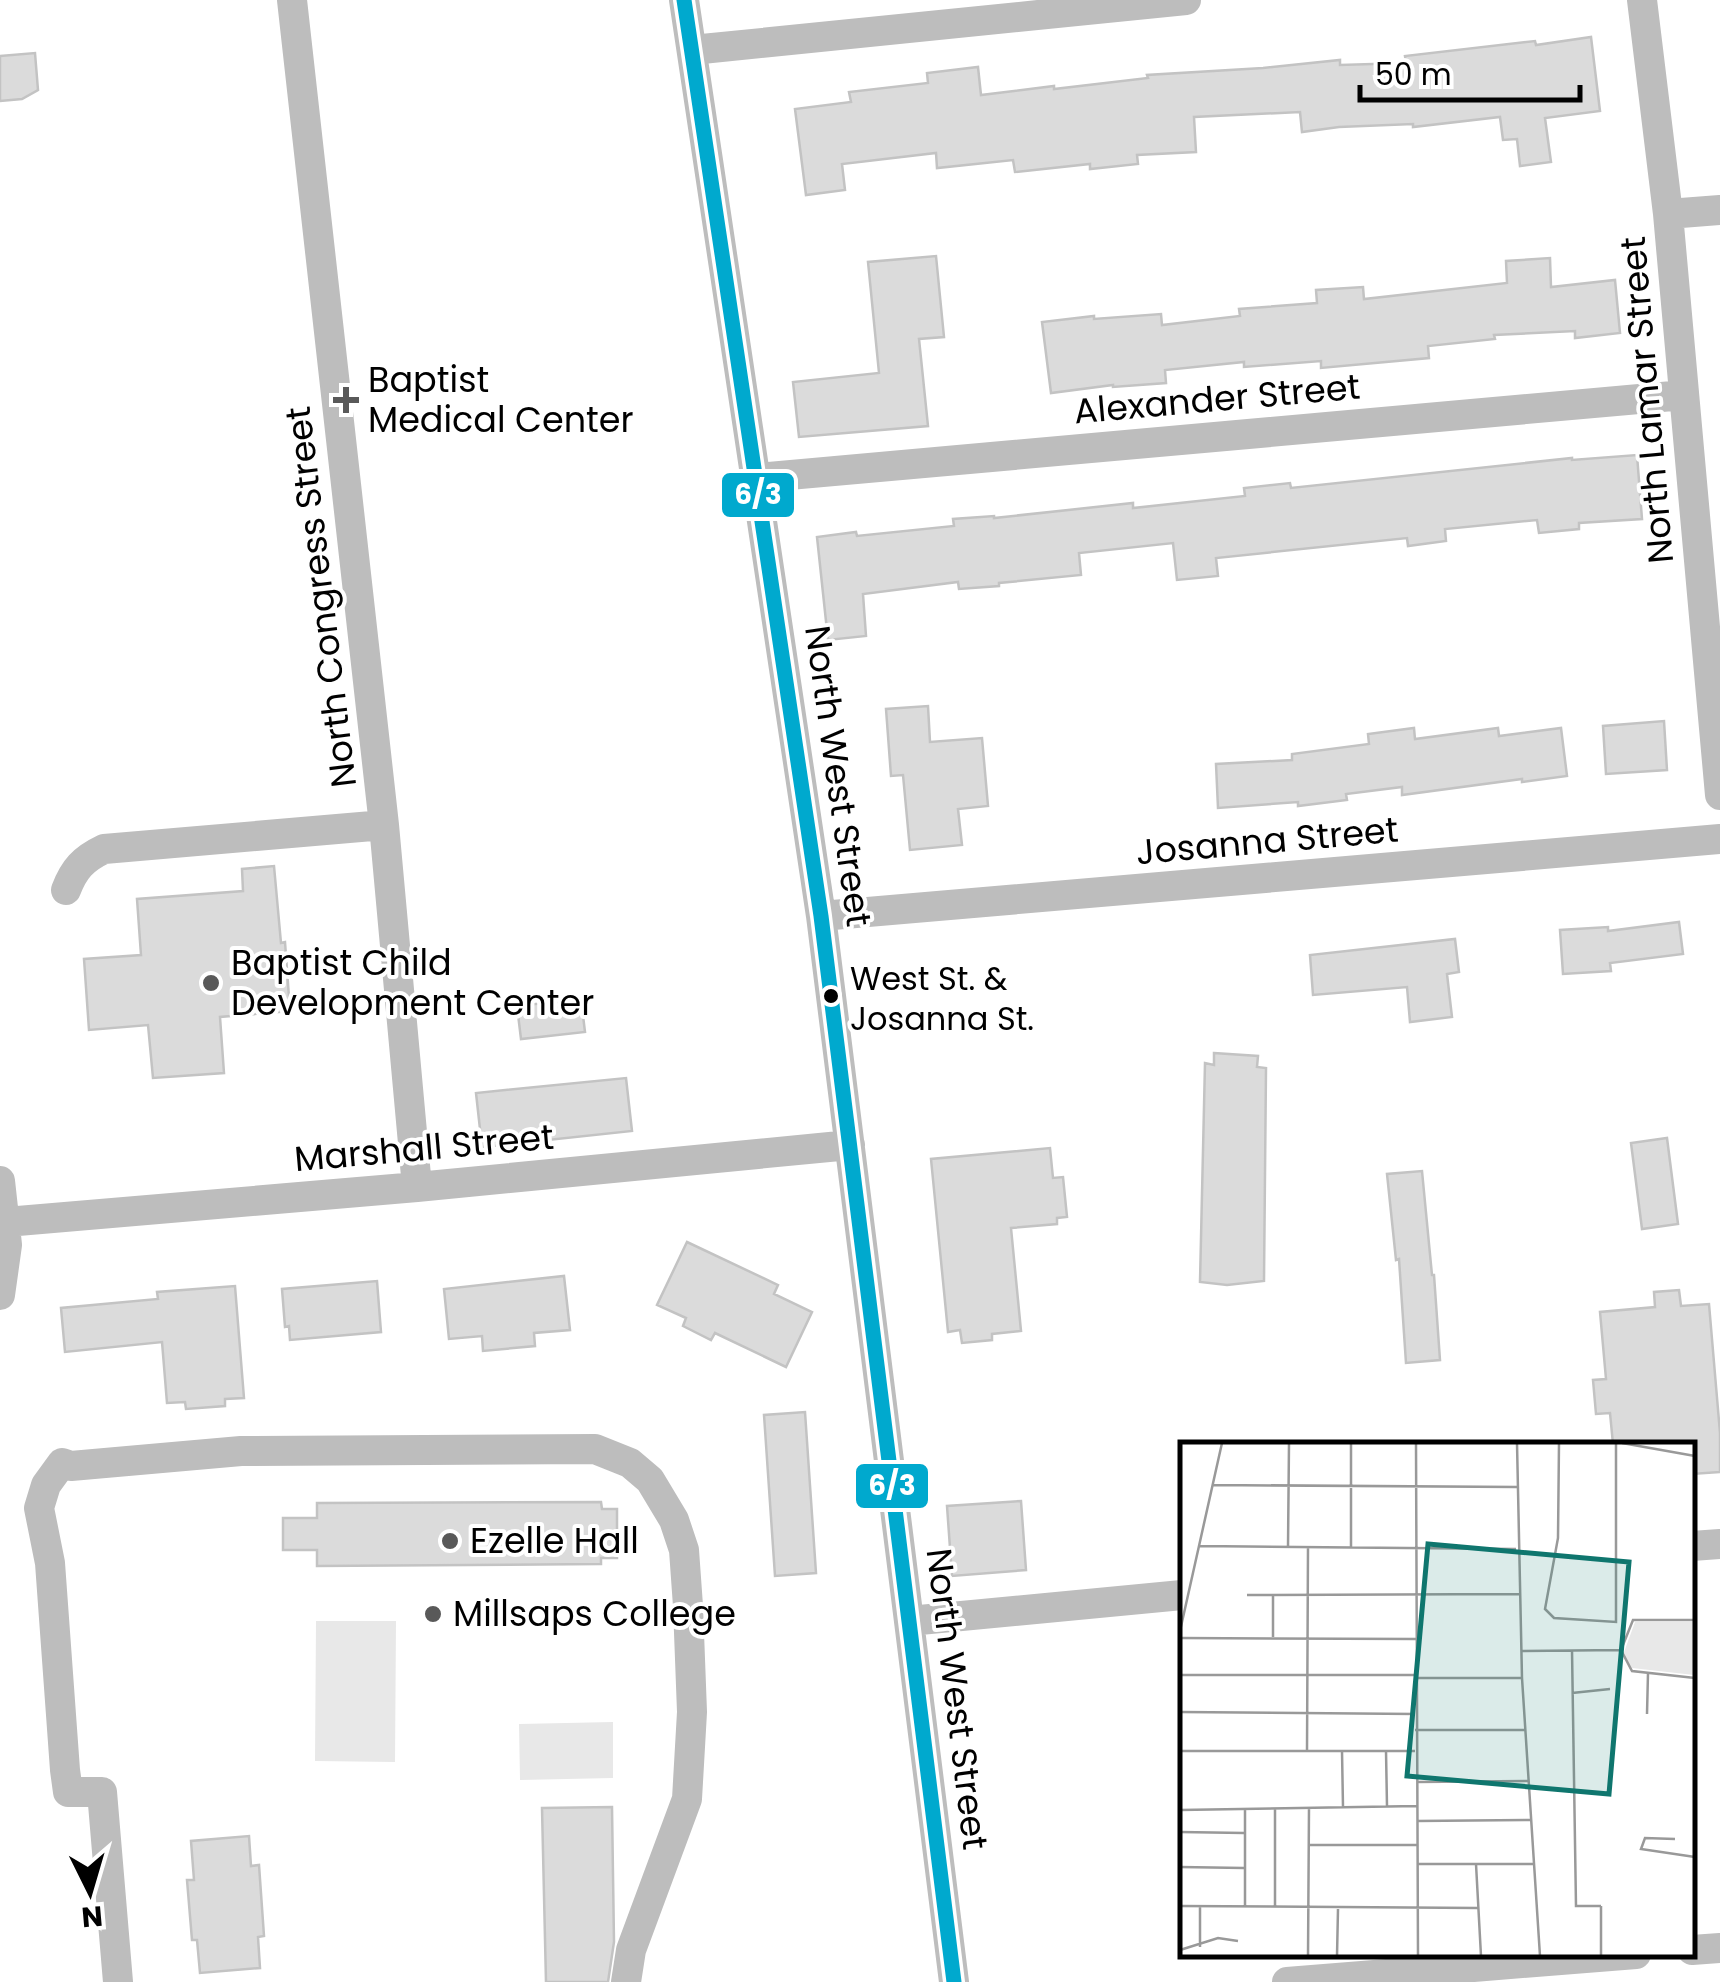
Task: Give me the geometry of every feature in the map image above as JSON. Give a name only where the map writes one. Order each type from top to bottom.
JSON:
[{"type":"street","name":"North Congress Street","points":[[292,0],[384,826],[417,1187]]},
{"type":"street","name":"North West Street","points":[[684,0],[821,916],[954,1982]]},
{"type":"street","points":[[692,50],[1186,0]]},
{"type":"street","name":"North Lamar Street","points":[[1642,0],[1668,214],[1684,395],[1708,531],[1720,795]]},
{"type":"street","points":[[1668,214],[1720,210]]},
{"type":"street","name":"Alexander Street","points":[[756,478],[1684,395]]},
{"type":"street","points":[[66,890],[73,871],[85,858],[104,850],[384,826]]},
{"type":"street","name":"Josanna Street","points":[[821,916],[1720,839]]},
{"type":"street","name":"Marshall Street","points":[[6,1222],[850,1145]]},
{"type":"street","points":[[0,1181],[7,1245],[0,1295]]},
{"type":"street","points":[[118,1982],[102,1792],[68,1792],[65,1770],[50,1563],[40,1508],[46,1485],[62,1463],[70,1466],[241,1452],[596,1449],[630,1463],[650,1480],[674,1520],[684,1550],[689,1625],[692,1712],[687,1799],[631,1950],[626,1982]]},
{"type":"street","points":[[1695,1546],[1720,1544]]},
{"type":"street","points":[[909,1621],[1180,1595]]},
{"type":"street","points":[[1695,1950],[1720,1948]]},
{"type":"street","points":[[1288,1982],[1599,1957]]},
{"type":"shaded area","points":[[316,1621],[396,1621],[395,1762],[315,1761]]},
{"type":"shaded area","points":[[613,1722],[613,1778],[520,1780],[519,1724]]},
{"type":"building","points":[[1591,37],[1600,111],[1545,118],[1551,162],[1520,166],[1517,139],[1503,140],[1500,117],[1413,127],[1339,127],[1302,132],[1300,112],[1194,117],[1196,152],[1137,155],[1138,164],[1090,169],[1090,164],[1015,172],[1013,160],[937,168],[936,153],[842,164],[845,190],[806,195],[795,109],[851,102],[849,92],[928,83],[927,73],[978,67],[981,95],[1148,78],[1147,75],[1340,60],[1340,65],[1406,63],[1405,56]]},
{"type":"building","points":[[35,53],[38,90],[22,99],[0,101],[0,56]]},
{"type":"building","points":[[936,256],[944,337],[919,339],[928,426],[799,437],[793,382],[879,373],[868,262]]},
{"type":"building","points":[[1550,258],[1551,287],[1615,280],[1620,333],[1575,338],[1575,331],[1494,335],[1495,339],[1428,346],[1429,358],[1321,368],[1321,361],[1244,367],[1244,362],[1165,370],[1166,383],[1051,393],[1042,322],[1161,314],[1162,325],[1240,316],[1239,309],[1317,303],[1316,290],[1363,287],[1364,299],[1507,283],[1506,261]]},
{"type":"building","points":[[1637,455],[1642,519],[1579,523],[1579,529],[1539,533],[1537,520],[1445,529],[1446,541],[1408,546],[1407,538],[1216,558],[1218,576],[1177,580],[1173,543],[1079,553],[1081,575],[999,586],[959,589],[958,582],[863,594],[866,636],[828,640],[817,537],[954,526],[953,519],[1133,503],[1133,508],[1245,496],[1244,488],[1290,483],[1291,488],[1572,458]]},
{"type":"building","points":[[928,706],[930,742],[982,738],[988,806],[958,809],[962,845],[910,850],[903,775],[891,776],[886,709]]},
{"type":"building","points":[[1664,721],[1667,770],[1606,774],[1603,726]]},
{"type":"building","points":[[1414,728],[1415,739],[1498,728],[1499,736],[1561,728],[1567,776],[1402,795],[1402,787],[1346,794],[1347,800],[1298,806],[1298,802],[1218,808],[1216,764],[1292,760],[1292,754],[1369,744],[1368,734]]},
{"type":"building","name":"Baptist Child Development Center","points":[[274,866],[290,1011],[220,1017],[224,1073],[153,1078],[148,1025],[89,1030],[84,959],[141,955],[137,899],[243,891],[242,869]]},
{"type":"building","points":[[1679,922],[1683,954],[1610,963],[1611,971],[1563,974],[1560,930],[1608,927],[1608,931]]},
{"type":"building","points":[[1455,939],[1459,972],[1447,974],[1452,1017],[1410,1022],[1407,987],[1313,995],[1310,955]]},
{"type":"building","points":[[581,999],[585,1032],[521,1039],[517,1006]]},
{"type":"building","points":[[1214,1053],[1258,1056],[1257,1067],[1266,1068],[1264,1281],[1227,1285],[1200,1282],[1205,1063],[1214,1065]]},
{"type":"building","points":[[626,1078],[632,1131],[482,1147],[476,1093]]},
{"type":"building","points":[[1667,1138],[1678,1224],[1642,1229],[1631,1143]]},
{"type":"building","points":[[1050,1148],[1053,1178],[1063,1177],[1067,1217],[1057,1218],[1057,1224],[1011,1228],[1021,1331],[992,1334],[992,1340],[962,1343],[960,1330],[948,1332],[931,1159]]},
{"type":"building","points":[[1422,1171],[1440,1360],[1406,1363],[1399,1259],[1396,1260],[1387,1174]]},
{"type":"building","points":[[687,1242],[778,1285],[774,1294],[812,1312],[786,1367],[715,1333],[711,1340],[683,1326],[686,1318],[657,1305]]},
{"type":"building","points":[[564,1276],[570,1330],[534,1333],[535,1346],[483,1351],[482,1336],[449,1339],[444,1289]]},
{"type":"building","points":[[377,1281],[381,1332],[290,1340],[282,1289]]},
{"type":"building","points":[[235,1286],[244,1398],[225,1399],[225,1406],[186,1409],[185,1402],[167,1403],[162,1342],[65,1352],[61,1308],[158,1299],[157,1292]]},
{"type":"building","points":[[1679,1290],[1681,1306],[1709,1304],[1720,1472],[1695,1474],[1695,1442],[1613,1442],[1610,1413],[1596,1414],[1593,1380],[1606,1379],[1600,1312],[1655,1307],[1654,1292]]},
{"type":"building","points":[[805,1412],[816,1573],[775,1576],[764,1415]]},
{"type":"building","points":[[1021,1501],[1026,1570],[952,1576],[947,1506]]},
{"type":"building","name":"Ezelle Hall","points":[[601,1502],[602,1509],[617,1509],[617,1558],[601,1558],[601,1564],[317,1566],[317,1550],[283,1550],[283,1518],[317,1518],[317,1503]]},
{"type":"building","points":[[612,1807],[614,1942],[608,1982],[546,1982],[542,1808]]},
{"type":"building","points":[[249,1836],[251,1866],[259,1865],[264,1936],[258,1937],[260,1968],[200,1973],[197,1940],[192,1940],[187,1880],[194,1880],[191,1841]]},
{"type":"transit line","name":"6/3","points":[[684,0],[821,916],[954,1982]]},
{"type":"place","name":"Baptist Medical Center","points":[[346,400]]},
{"type":"place","name":"Baptist Child Development Center","points":[[211,983]]},
{"type":"place","name":"West St. & Josanna St.","points":[[831,996]]},
{"type":"place","name":"Ezelle Hall","points":[[450,1541]]},
{"type":"place","name":"Millsaps College","points":[[433,1614]]}]
